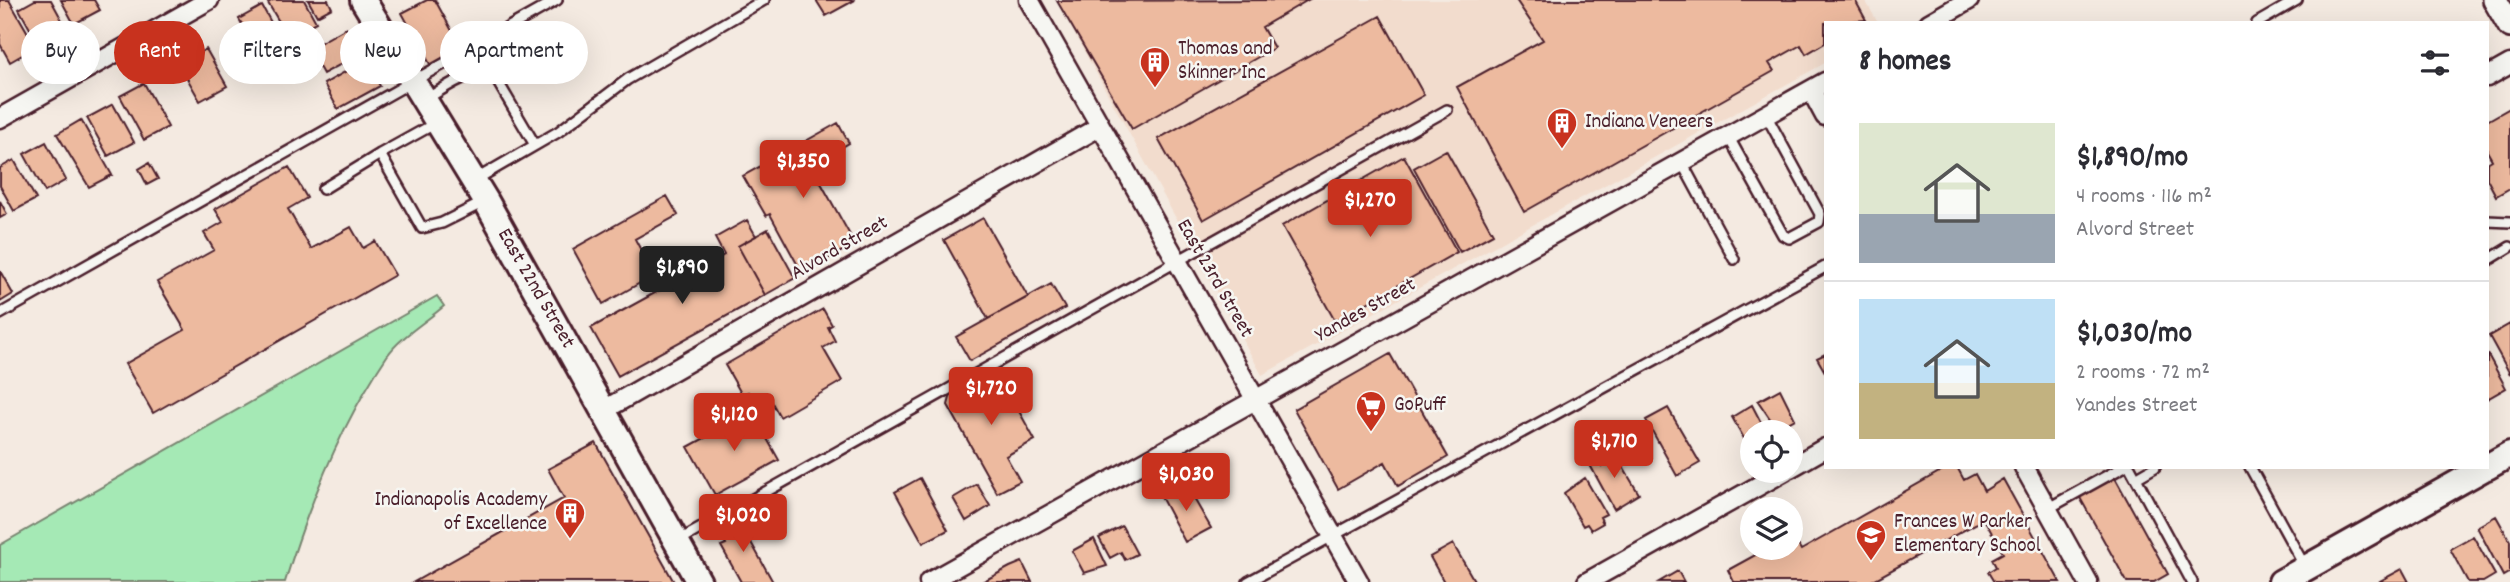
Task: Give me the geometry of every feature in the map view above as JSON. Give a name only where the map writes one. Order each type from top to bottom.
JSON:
[{"type":"main road","name":"East 22nd Street","points":[[363,0],[480,191],[699,582]]},
{"type":"main road","points":[[2489,465],[2510,454]]},
{"type":"main road","points":[[2281,582],[2482,469]]},
{"type":"street","points":[[0,118],[209,0]]},
{"type":"street","name":"East 23rd Street","points":[[1029,0],[1359,582]]},
{"type":"street","points":[[1932,21],[1969,0]]},
{"type":"street","points":[[2495,0],[2510,26]]},
{"type":"street","points":[[2489,76],[2510,64]]},
{"type":"street","points":[[1818,86],[1824,112]]},
{"type":"street","name":"Yandes Street","points":[[929,582],[1818,86]]},
{"type":"street","name":"Alvord Street","points":[[604,410],[1099,127]]},
{"type":"street","points":[[1803,461],[1824,449]]},
{"type":"street","points":[[2025,469],[2088,582]]},
{"type":"street","points":[[1587,582],[1764,483]]},
{"type":"lane","points":[[0,314],[417,91],[557,0]]},
{"type":"lane","points":[[380,154],[422,228],[450,220],[535,145],[558,132],[628,79],[764,0]]},
{"type":"lane","points":[[2260,21],[2297,0]]},
{"type":"lane","points":[[417,91],[469,74],[483,72],[495,77],[535,145]]},
{"type":"lane","points":[[677,542],[1447,110]]},
{"type":"lane","points":[[1728,136],[1783,235],[1789,238],[1819,222],[1820,214],[1766,115]]},
{"type":"lane","points":[[323,189],[436,122]]},
{"type":"lane","points":[[1681,162],[1734,259]]},
{"type":"lane","points":[[2489,221],[2510,222]]},
{"type":"lane","points":[[2489,260],[2510,247]]},
{"type":"lane","points":[[1248,582],[1824,268]]},
{"type":"lane","points":[[2047,509],[2119,469]]},
{"type":"lane","points":[[2131,469],[2192,582]]},
{"type":"lane","points":[[2136,478],[2152,469]]},
{"type":"lane","points":[[2251,469],[2305,569]]},
{"type":"shaded area","points":[[1056,0],[1865,0],[1877,21],[1824,21],[1824,64],[1262,375]]},
{"type":"green space","points":[[437,296],[444,306],[392,349],[355,409],[316,494],[285,582],[0,582],[0,545]]},
{"type":"building","points":[[0,0],[9,0],[21,21],[21,56],[10,62],[0,44]]},
{"type":"building","points":[[35,0],[51,0],[63,21],[26,21],[19,9]]},
{"type":"building","points":[[61,0],[94,0],[100,10],[80,21],[72,21]]},
{"type":"building","points":[[273,0],[304,0],[315,21],[279,21],[268,3]]},
{"type":"building","points":[[308,0],[328,0],[332,8],[317,16]]},
{"type":"building","points":[[427,0],[435,0],[447,21],[440,21],[440,61],[431,66],[426,57],[426,21],[406,21],[402,13]]},
{"type":"building","points":[[816,0],[855,0],[826,16]]},
{"type":"building","name":"Thomas and Skinner Inc","points":[[1308,0],[1262,27],[1274,48],[1132,129],[1057,1]]},
{"type":"building","name":"Indiana Veneers","points":[[1516,0],[1855,0],[1866,20],[1824,21],[1824,44],[1806,54],[1801,45],[1769,63],[1774,71],[1524,212],[1457,87],[1543,40]]},
{"type":"building","points":[[262,6],[270,21],[240,21],[239,19]]},
{"type":"building","points":[[1380,16],[1424,95],[1203,220],[1158,139]]},
{"type":"building","points":[[340,31],[340,65],[326,72],[326,39]]},
{"type":"building","points":[[205,50],[219,72],[219,84],[227,86],[200,101],[190,84],[205,84]]},
{"type":"building","points":[[340,75],[340,84],[380,86],[338,109],[324,84]]},
{"type":"building","points":[[145,84],[168,127],[144,140],[120,96]]},
{"type":"building","points":[[113,104],[134,142],[108,156],[87,118]]},
{"type":"building","points":[[2510,108],[2510,188],[2496,196],[2489,183],[2489,162],[2492,160],[2489,155],[2489,120]]},
{"type":"building","points":[[81,120],[112,175],[89,187],[57,134]]},
{"type":"building","points":[[838,123],[849,143],[811,165],[855,244],[802,273],[770,214],[766,216],[743,176]]},
{"type":"building","points":[[46,142],[66,180],[45,192],[24,154]]},
{"type":"building","points":[[1446,150],[1493,234],[1460,252],[1414,168]]},
{"type":"building","points":[[1404,156],[1457,252],[1335,321],[1282,226]]},
{"type":"building","points":[[14,160],[36,199],[14,211],[0,186],[0,168]]},
{"type":"building","points":[[149,163],[158,179],[147,185],[139,169]]},
{"type":"building","points":[[289,167],[307,198],[288,209],[311,249],[351,227],[363,248],[375,241],[395,275],[153,413],[125,364],[185,330],[157,282],[214,250],[204,233],[223,222],[215,209]]},
{"type":"building","points":[[667,196],[678,215],[635,239],[654,275],[603,304],[573,249]]},
{"type":"building","points":[[0,201],[7,214],[0,218]]},
{"type":"building","points":[[983,218],[1028,297],[988,319],[944,240]]},
{"type":"building","points":[[747,220],[756,236],[738,246],[765,295],[618,376],[591,328],[724,255],[715,238]]},
{"type":"building","points":[[768,229],[795,278],[765,295],[738,246]]},
{"type":"building","points":[[0,271],[13,294],[0,302]]},
{"type":"building","points":[[1051,284],[1065,308],[970,361],[956,337]]},
{"type":"building","points":[[823,309],[832,325],[828,327],[835,341],[823,348],[842,381],[780,417],[771,401],[758,409],[748,392],[742,395],[725,365]]},
{"type":"building","points":[[2510,324],[2510,374],[2489,336]]},
{"type":"building","name":"GoPuff","points":[[1390,354],[1448,457],[1398,486],[1385,462],[1338,489],[1294,409]]},
{"type":"building","points":[[1824,354],[1824,370],[1817,358]]},
{"type":"building","points":[[2489,357],[2506,388],[2489,398]]},
{"type":"building","points":[[988,374],[1000,377],[1035,440],[1006,456],[1020,481],[997,493],[948,405],[951,394]]},
{"type":"building","points":[[1780,389],[1795,419],[1771,420],[1758,401]]},
{"type":"building","points":[[1752,405],[1760,420],[1740,420],[1740,431],[1732,417]]},
{"type":"building","points":[[1668,408],[1700,463],[1677,476],[1646,420]]},
{"type":"building","points":[[752,412],[779,460],[715,495],[688,447]]},
{"type":"building","name":"Indianapolis Academy of Excellence","points":[[596,443],[674,582],[414,582],[564,498],[548,469]]},
{"type":"building","points":[[1611,447],[1639,494],[1614,509],[1590,465],[1598,460],[1602,466],[1608,462],[1603,452]]},
{"type":"building","points":[[1944,469],[1958,469],[1964,480],[1975,474],[1984,491],[2003,479],[2060,582],[1994,582],[1988,572],[1996,567],[1992,559],[2003,553],[1984,519],[1870,582],[1734,582],[1728,570],[1746,560],[1803,560],[1803,549]]},
{"type":"building","points":[[2114,476],[2168,574],[2154,582],[2127,582],[2079,496]]},
{"type":"building","points":[[920,478],[948,530],[923,543],[895,492]]},
{"type":"building","points":[[1585,478],[1606,514],[1600,517],[1603,523],[1591,530],[1587,524],[1583,526],[1564,493]]},
{"type":"building","points":[[1185,483],[1211,528],[1185,542],[1161,497]]},
{"type":"building","points":[[977,484],[990,506],[966,521],[953,498]]},
{"type":"building","points":[[2496,516],[2510,541],[2510,572],[2503,576],[2477,527]]},
{"type":"building","points":[[737,517],[773,582],[741,582],[721,546],[726,544],[717,528]]},
{"type":"building","points":[[1122,526],[1137,554],[1125,560],[1121,552],[1110,558],[1099,538]]},
{"type":"building","points":[[2473,536],[2495,575],[2483,582],[2468,582],[2450,549]]},
{"type":"building","points":[[1094,539],[1107,566],[1084,573],[1072,551]]},
{"type":"building","points":[[1453,544],[1475,582],[1444,582],[1430,557]]},
{"type":"building","points":[[1022,562],[1032,582],[982,582],[1010,567]]},
{"type":"building","points":[[2402,569],[2409,582],[2380,581]]},
{"type":"building","points":[[1678,571],[1684,582],[1659,582]]},
{"type":"place","name":"Thomas and Skinner Inc","points":[[1155,89]]},
{"type":"place","name":"Indiana Veneers","points":[[1562,150]]},
{"type":"place","name":"GoPuff","points":[[1371,433]]},
{"type":"place","name":"Indianapolis Academy of Excellence","points":[[570,540]]},
{"type":"place","name":"Frances W Parker Elementary School","points":[[1871,562]]}]
